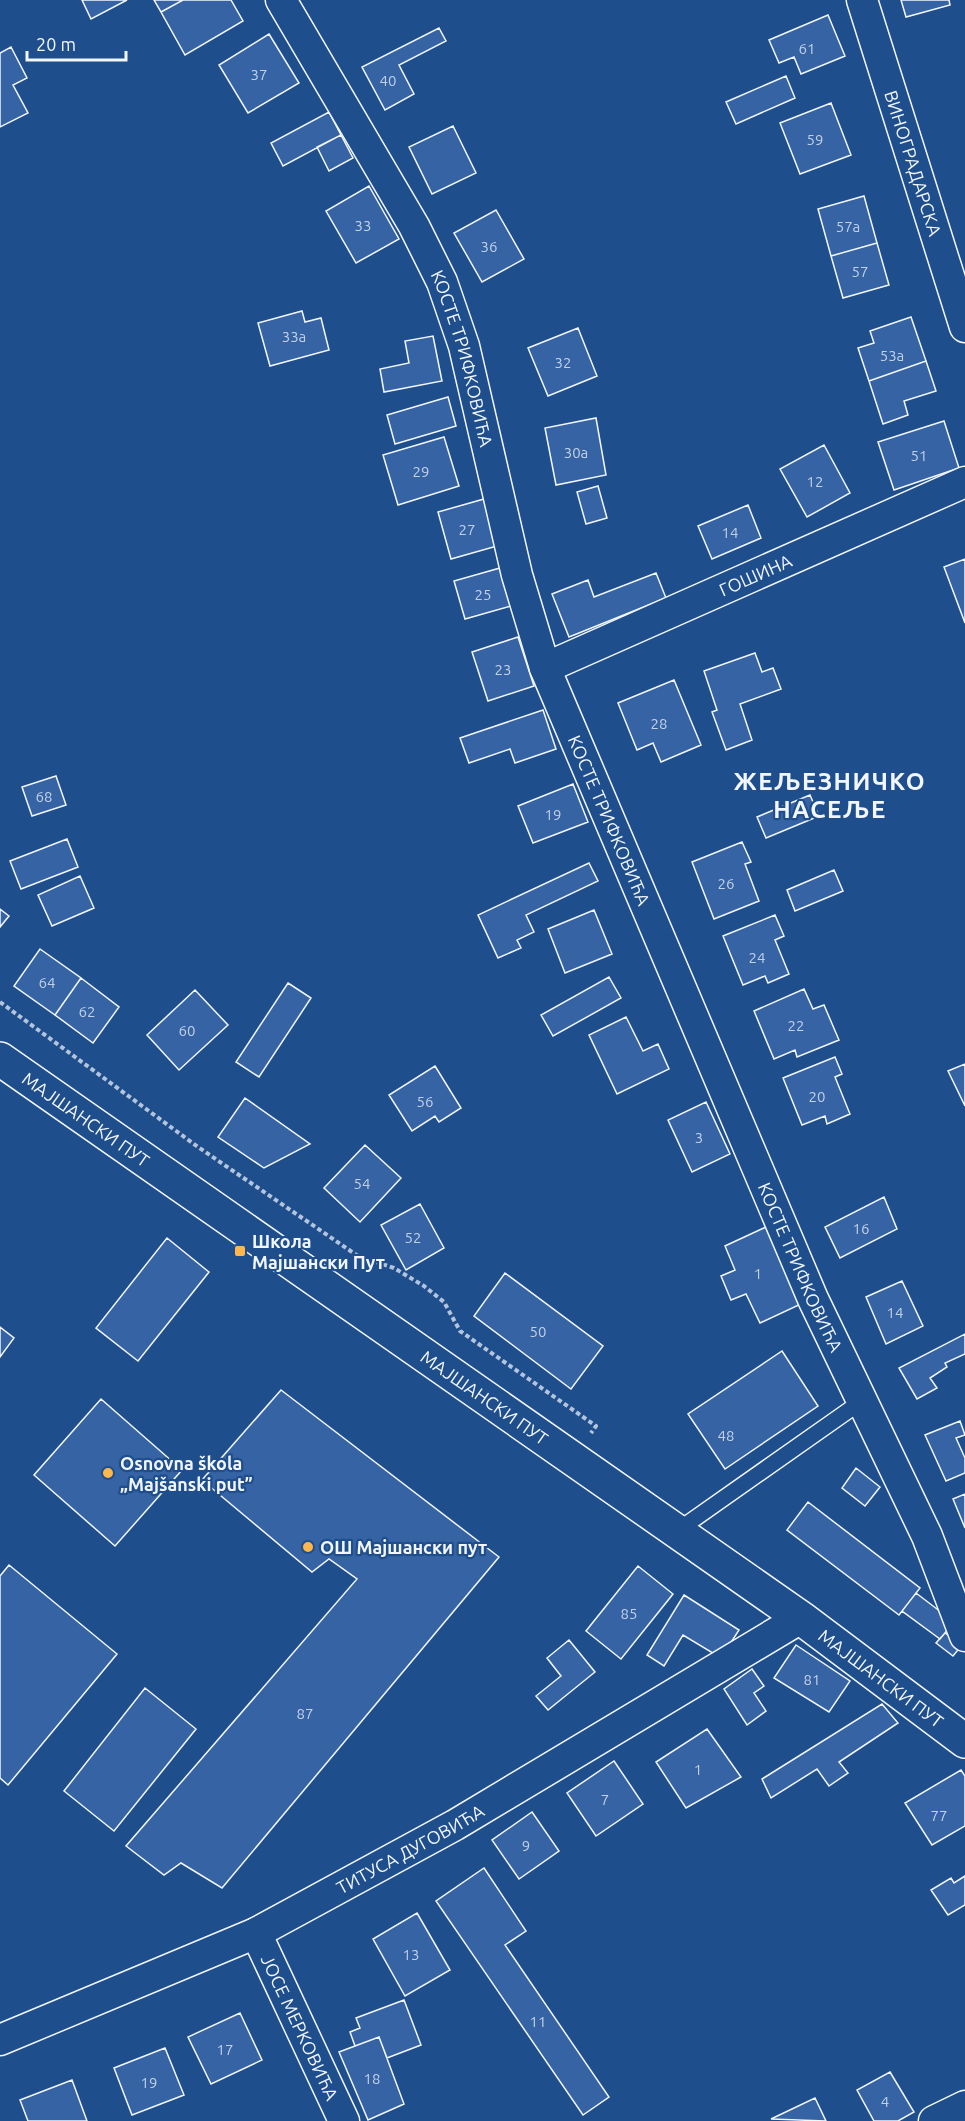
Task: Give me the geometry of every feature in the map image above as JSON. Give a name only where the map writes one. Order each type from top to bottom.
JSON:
[{"type":"street","name":"КОСТЕ ТРИФКОВИЋА","points":[[281,0],[414,226],[442,282],[464,346],[517,575],[545,668],[813,1299],[927,1536],[965,1635]]},
{"type":"street","name":"ВИНОГРАДАРСКА","points":[[862,0],[965,327]]},
{"type":"street","name":"ГОШИНА","points":[[545,668],[965,482]]},
{"type":"street","name":"МАЈШАНСКИ ПУТ","points":[[0,1059],[801,1618],[965,1741]]},
{"type":"street","name":"ТИТУСА ДУГОВИЋА","points":[[0,2040],[256,1933],[455,1825],[801,1618]]},
{"type":"street","name":"ЈОСЕ МЕРКОВИЋА","points":[[256,1933],[344,2121]]},
{"type":"street","points":[[934,2121],[965,2106]]},
{"type":"lane","points":[[677,1531],[862,1401]]},
{"type":"path","points":[[0,1002],[198,1148],[349,1250],[358,1256],[394,1268],[424,1286],[444,1302],[460,1330],[596,1426]]},
{"type":"building","points":[[82,0],[127,0],[91,19]]},
{"type":"building","points":[[154,0],[183,0],[161,12]]},
{"type":"building","points":[[183,0],[231,0],[243,21],[185,55],[161,12]]},
{"type":"building","points":[[901,0],[949,0],[950,5],[906,17]]},
{"type":"building","points":[[828,15],[845,56],[801,74],[794,57],[779,63],[769,40]]},
{"type":"building","points":[[439,28],[446,41],[399,65],[414,94],[385,110],[362,67]]},
{"type":"building","points":[[269,34],[299,83],[248,113],[219,65]]},
{"type":"building","points":[[11,47],[27,78],[13,85],[28,113],[0,127],[0,53]]},
{"type":"building","points":[[786,76],[795,98],[736,124],[726,102]]},
{"type":"building","points":[[831,103],[851,155],[800,174],[780,123]]},
{"type":"building","points":[[329,112],[341,135],[283,166],[271,143]]},
{"type":"building","points":[[453,126],[476,173],[432,194],[409,147]]},
{"type":"building","points":[[341,135],[353,158],[329,171],[317,147]]},
{"type":"building","points":[[369,186],[399,239],[356,263],[326,211]]},
{"type":"building","points":[[864,196],[877,243],[831,256],[818,209]]},
{"type":"building","points":[[496,210],[524,259],[482,282],[454,233]]},
{"type":"building","points":[[877,243],[889,285],[843,298],[831,256]]},
{"type":"building","points":[[302,311],[305,322],[321,318],[329,350],[270,366],[258,323]]},
{"type":"building","points":[[911,317],[926,361],[869,381],[858,348],[874,343],[870,331]]},
{"type":"building","points":[[578,328],[597,376],[548,396],[528,348]]},
{"type":"building","points":[[433,336],[442,381],[384,392],[380,369],[409,363],[405,341]]},
{"type":"building","points":[[926,361],[936,391],[904,401],[908,415],[883,424],[869,381]]},
{"type":"building","points":[[448,397],[456,426],[395,444],[387,415]]},
{"type":"building","points":[[596,418],[606,475],[556,485],[545,428]]},
{"type":"building","points":[[944,421],[959,468],[894,490],[878,442]]},
{"type":"building","points":[[444,437],[459,486],[398,505],[383,455]]},
{"type":"building","points":[[824,445],[850,493],[807,517],[780,469]]},
{"type":"building","points":[[598,486],[607,518],[586,524],[577,492]]},
{"type":"building","points":[[484,499],[497,546],[451,559],[438,512]]},
{"type":"building","points":[[748,505],[761,538],[712,559],[698,526]]},
{"type":"building","points":[[965,559],[965,623],[944,567]]},
{"type":"building","points":[[500,568],[511,606],[465,619],[454,581]]},
{"type":"building","points":[[656,573],[666,598],[569,637],[552,594],[588,580],[594,597]]},
{"type":"building","points":[[518,637],[534,686],[488,701],[472,652]]},
{"type":"building","points":[[755,653],[762,672],[773,668],[781,689],[740,704],[752,740],[726,750],[712,712],[717,710],[704,671]]},
{"type":"building","points":[[674,680],[701,745],[661,762],[653,743],[637,750],[618,703]]},
{"type":"building","points":[[543,710],[556,749],[515,763],[510,749],[469,763],[460,738]]},
{"type":"building","points":[[56,776],[66,805],[32,816],[22,787]]},
{"type":"building","points":[[573,784],[588,822],[533,843],[518,806]]},
{"type":"building","points":[[810,795],[819,816],[766,838],[757,817]]},
{"type":"building","points":[[67,839],[78,867],[21,889],[10,861]]},
{"type":"building","points":[[742,842],[751,862],[745,864],[759,901],[714,919],[692,862]]},
{"type":"building","points":[[589,863],[598,881],[526,915],[534,932],[517,940],[521,948],[498,958],[478,915]]},
{"type":"building","points":[[834,870],[843,891],[795,911],[787,890]]},
{"type":"building","points":[[80,876],[94,908],[52,926],[38,895]]},
{"type":"building","points":[[0,909],[9,916],[0,927]]},
{"type":"building","points":[[594,910],[612,954],[565,973],[548,929]]},
{"type":"building","points":[[775,915],[784,936],[775,940],[789,974],[768,983],[765,976],[743,985],[723,936]]},
{"type":"building","points":[[40,949],[81,978],[55,1015],[14,986]]},
{"type":"building","points":[[609,977],[621,998],[553,1036],[541,1015]]},
{"type":"building","points":[[81,978],[119,1007],[93,1043],[55,1015]]},
{"type":"building","points":[[288,983],[311,998],[259,1077],[236,1062]]},
{"type":"building","points":[[804,989],[813,1009],[824,1005],[839,1040],[797,1057],[795,1050],[774,1059],[754,1011]]},
{"type":"building","points":[[195,990],[228,1025],[179,1070],[147,1035]]},
{"type":"building","points":[[626,1017],[643,1051],[658,1044],[669,1069],[617,1094],[589,1035]]},
{"type":"building","points":[[835,1057],[842,1074],[835,1077],[850,1114],[827,1124],[825,1116],[802,1125],[783,1078]]},
{"type":"building","points":[[965,1064],[965,1106],[948,1071]]},
{"type":"building","points":[[435,1066],[461,1108],[439,1122],[435,1116],[412,1131],[389,1095]]},
{"type":"building","points":[[245,1098],[310,1144],[264,1168],[218,1137]]},
{"type":"building","points":[[706,1102],[730,1154],[692,1172],[668,1120]]},
{"type":"building","points":[[365,1145],[401,1178],[360,1222],[324,1188]]},
{"type":"building","points":[[884,1197],[897,1229],[840,1258],[825,1227]]},
{"type":"building","points":[[420,1204],[444,1248],[406,1270],[381,1225]]},
{"type":"building","points":[[766,1227],[801,1304],[760,1323],[746,1294],[731,1300],[721,1276],[735,1270],[725,1246]]},
{"type":"building","points":[[167,1238],[209,1272],[138,1361],[96,1328]]},
{"type":"building","points":[[505,1273],[603,1346],[571,1389],[474,1316]]},
{"type":"building","points":[[902,1281],[923,1326],[886,1344],[866,1297]]},
{"type":"building","points":[[0,1327],[14,1338],[0,1357]]},
{"type":"building","points":[[965,1334],[965,1354],[945,1363],[947,1367],[930,1378],[937,1388],[917,1399],[899,1368]]},
{"type":"building","points":[[782,1351],[818,1406],[725,1469],[688,1414]]},
{"type":"building","points":[[281,1390],[499,1557],[222,1888],[181,1863],[164,1875],[126,1846],[357,1579],[329,1559],[312,1572],[202,1480]]},
{"type":"building","name":"Osnovna škola „Majšanski put”","points":[[101,1399],[182,1470],[115,1546],[34,1475]]},
{"type":"building","points":[[960,1421],[965,1435],[956,1438],[965,1458],[965,1473],[946,1481],[925,1435]]},
{"type":"building","points":[[856,1468],[880,1487],[865,1506],[842,1488]]},
{"type":"building","points":[[965,1494],[965,1528],[953,1499]]},
{"type":"building","points":[[808,1502],[920,1588],[899,1615],[787,1530]]},
{"type":"building","points":[[9,1565],[117,1654],[8,1785],[0,1778],[0,1576]]},
{"type":"building","points":[[638,1566],[673,1594],[621,1659],[586,1631]]},
{"type":"building","points":[[916,1593],[954,1622],[940,1639],[902,1611]]},
{"type":"building","points":[[684,1595],[739,1630],[721,1658],[683,1635],[664,1666],[647,1655]]},
{"type":"building","points":[[945,1633],[962,1645],[953,1656],[936,1643]]},
{"type":"building","points":[[569,1640],[595,1672],[548,1710],[536,1696],[561,1676],[547,1658]]},
{"type":"building","points":[[796,1645],[850,1681],[829,1712],[774,1678]]},
{"type":"building","points":[[752,1669],[764,1686],[754,1693],[766,1711],[747,1725],[724,1689]]},
{"type":"building","points":[[145,1688],[196,1729],[114,1831],[64,1791]]},
{"type":"building","points":[[882,1704],[898,1723],[839,1762],[848,1773],[829,1786],[817,1769],[771,1798],[762,1779]]},
{"type":"building","points":[[707,1729],[741,1777],[686,1808],[656,1762]]},
{"type":"building","points":[[614,1761],[643,1804],[596,1836],[567,1793]]},
{"type":"building","points":[[961,1770],[965,1776],[965,1826],[932,1845],[905,1803]]},
{"type":"building","points":[[532,1812],[559,1851],[519,1879],[492,1840]]},
{"type":"building","points":[[484,1868],[526,1931],[505,1945],[609,2097],[583,2115],[436,1901]]},
{"type":"building","points":[[965,1876],[965,1905],[948,1915],[931,1890],[951,1878],[954,1883]]},
{"type":"building","points":[[417,1913],[450,1970],[405,1996],[373,1939]]},
{"type":"building","points":[[404,2000],[421,2045],[387,2058],[379,2037],[355,2046],[350,2032],[360,2028],[356,2018]]},
{"type":"building","points":[[240,2013],[262,2060],[211,2084],[188,2037]]},
{"type":"building","points":[[379,2037],[404,2104],[368,2120],[339,2052]]},
{"type":"building","points":[[165,2048],[184,2095],[132,2115],[114,2068]]},
{"type":"building","points":[[890,2072],[914,2112],[898,2121],[874,2121],[857,2090]]},
{"type":"building","points":[[72,2080],[87,2121],[28,2121],[20,2100]]},
{"type":"building","points":[[815,2098],[826,2121],[771,2119]]},
{"type":"place","name":"Школа Мајшански Пут","points":[[240,1251]]},
{"type":"place","name":"Osnovna škola „Majšanski put”","points":[[108,1473]]},
{"type":"place","name":"ОШ Мајшански пут","points":[[308,1547]]},
{"type":"district","name":"ЖЕЉЕЗНИЧКО НАСЕЉЕ","points":[[830,795]]}]
